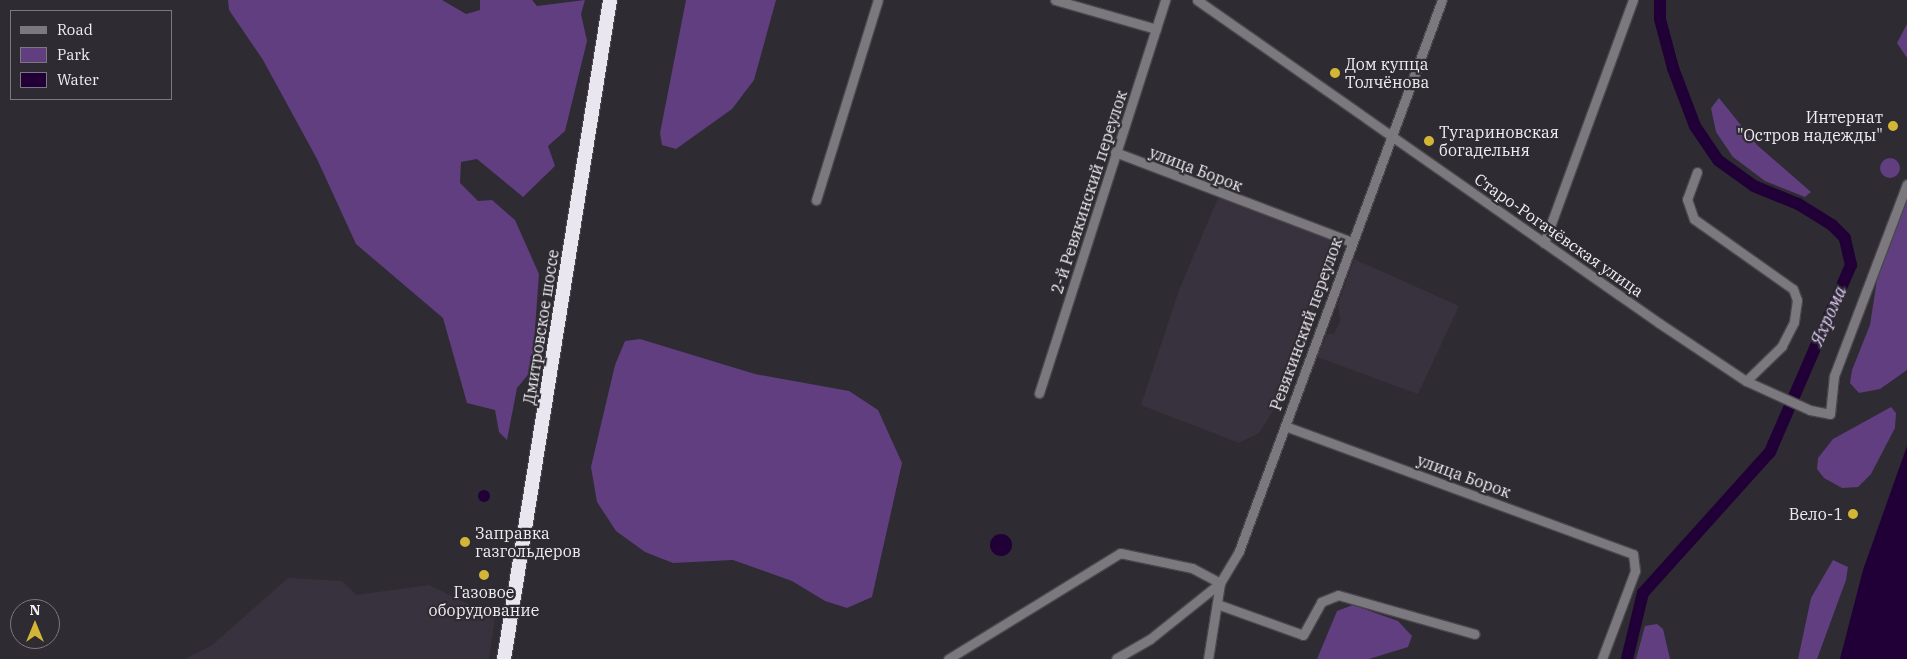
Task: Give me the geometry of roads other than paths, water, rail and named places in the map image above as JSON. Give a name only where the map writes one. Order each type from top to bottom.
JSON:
[{"type":"highway","name":"Дмитровское шоссе","points":[[504,659],[610,0]]},
{"type":"street","points":[[816,200],[878,0]]},
{"type":"street","points":[[1055,0],[1156,29]]},
{"type":"street","name":"2-й Ревякинский переулок","points":[[1040,392],[1166,0]]},
{"type":"street","name":"Старо-Рогачёвская улица","points":[[1197,0],[1544,243],[1746,381],[1759,385],[1810,410],[1830,414],[1834,376],[1907,184]]},
{"type":"street","name":"Ревякинский переулок","points":[[1208,659],[1220,583],[1238,551],[1442,0]]},
{"type":"street","points":[[1544,243],[1633,0]]},
{"type":"street","name":"улица Борок","points":[[1116,152],[1352,242]]},
{"type":"street","points":[[1697,172],[1687,199],[1694,220],[1793,290],[1797,300],[1794,322],[1782,346],[1746,381]]},
{"type":"street","name":"улица Борок","points":[[1285,426],[1633,554],[1636,571],[1602,659]]},
{"type":"street","points":[[948,659],[1120,552],[1192,568],[1220,583],[1150,639],[1116,659]]},
{"type":"street","points":[[1217,604],[1302,634],[1321,602],[1338,595],[1475,634]]},
{"type":"water","points":[[1907,446],[1907,659],[1840,659],[1863,570]]},
{"type":"water","points":[[482,490],[486,490],[490,496],[486,502],[482,502],[478,498],[478,494]]},
{"type":"water","points":[[1001,534],[1009,537],[1012,545],[1009,553],[1001,556],[993,553],[990,545],[993,537]]},
{"type":"waterway","name":"Яхрома","points":[[1627,659],[1643,593],[1770,452],[1851,265],[1845,238],[1832,225],[1798,204],[1754,186],[1718,160],[1695,126],[1673,68],[1660,19],[1660,0]]},
{"type":"place","name":"Дом купца Толчёнова","points":[[1335,73]]},
{"type":"place","name":"Интернат \"Остров надежды\"","points":[[1893,126]]},
{"type":"place","name":"Тугариновская богадельня","points":[[1429,141]]},
{"type":"place","name":"Вело-1","points":[[1853,514]]},
{"type":"place","name":"Заправка газгольдеров","points":[[465,542]]},
{"type":"place","name":"Газовое оборудование","points":[[484,575]]}]
